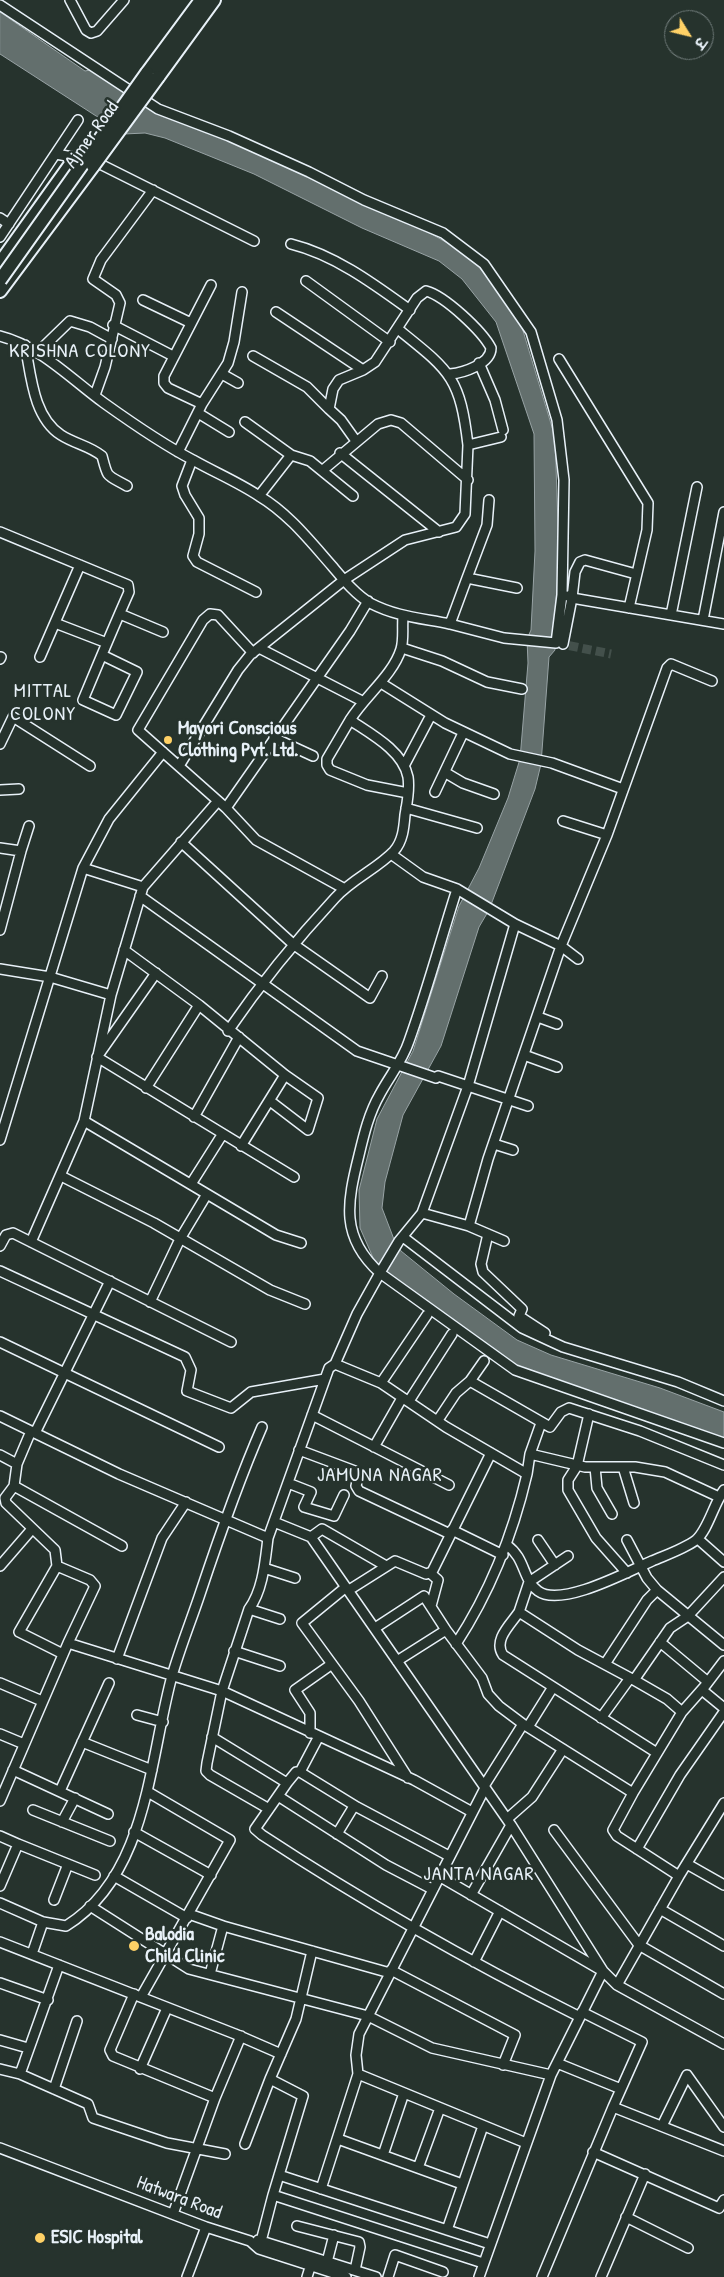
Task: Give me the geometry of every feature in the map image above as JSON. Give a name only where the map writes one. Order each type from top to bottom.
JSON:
[{"type":"highway","name":"Ajmer Road","points":[[0,263],[191,0]]},
{"type":"highway","points":[[0,280],[62,190],[201,0]]},
{"type":"highway","name":"Ajmer Road","points":[[0,291],[214,0]]},
{"type":"street","points":[[70,0],[86,30],[91,33],[97,31],[118,2]]},
{"type":"street","points":[[0,6],[158,109],[229,136],[310,172],[364,200],[443,233],[484,264],[531,332],[557,420],[564,480],[560,643]]},
{"type":"street","points":[[0,237],[78,120]]},
{"type":"street","points":[[56,154],[94,161],[254,241]]},
{"type":"street","points":[[95,395],[112,339],[113,325],[120,303],[116,294],[93,279],[101,260],[153,190]]},
{"type":"street","points":[[0,218],[8,224]]},
{"type":"street","points":[[291,244],[304,247],[354,272],[410,310]]},
{"type":"street","points":[[306,281],[390,342]]},
{"type":"street","points":[[212,285],[173,356],[164,376],[164,383],[168,388],[200,408],[230,432]]},
{"type":"street","points":[[329,409],[333,389],[339,380],[363,370],[375,362],[399,330],[422,293],[426,291],[459,313],[473,325],[491,348],[488,357],[479,363],[460,373],[450,374]]},
{"type":"street","points":[[178,452],[200,408],[222,374],[234,342],[242,292]]},
{"type":"street","points":[[143,300],[191,323]]},
{"type":"street","points":[[276,312],[363,370]]},
{"type":"street","points":[[38,352],[70,321],[90,327],[112,339]]},
{"type":"street","points":[[113,325],[173,356]]},
{"type":"street","points":[[179,766],[238,670],[256,651],[344,580],[405,540],[456,527],[466,514],[468,445],[465,416],[450,374],[440,362],[399,330]]},
{"type":"street","points":[[0,336],[38,352],[95,395],[178,452],[259,496],[290,520],[344,580],[368,601],[403,617],[450,624],[524,641],[560,643]]},
{"type":"street","points":[[25,345],[34,391],[42,413],[51,428],[102,456],[104,470],[108,476],[127,486]]},
{"type":"street","points":[[253,356],[308,387],[341,420],[356,441]]},
{"type":"street","points":[[559,359],[648,503],[647,530],[629,608]]},
{"type":"street","points":[[468,445],[502,433],[495,400],[479,363]]},
{"type":"street","points":[[222,374],[238,383]]},
{"type":"street","points":[[323,470],[378,424],[391,420],[401,423],[468,480]]},
{"type":"street","points":[[245,422],[291,455],[310,461],[353,496]]},
{"type":"street","points":[[340,454],[439,532]]},
{"type":"street","points":[[259,496],[291,455]]},
{"type":"street","points":[[192,460],[182,486],[184,495],[199,518],[199,534],[193,556],[197,562],[256,592]]},
{"type":"street","points":[[671,615],[697,487]]},
{"type":"street","points":[[450,624],[488,525],[489,500]]},
{"type":"street","points":[[704,620],[724,512]]},
{"type":"street","points":[[0,532],[128,585],[130,592],[107,643],[82,700],[116,715],[137,672],[102,655]]},
{"type":"street","points":[[560,643],[572,598],[575,572],[580,562],[585,560],[636,574]]},
{"type":"street","points":[[40,657],[80,565]]},
{"type":"street","points":[[467,578],[517,588]]},
{"type":"street","points":[[562,595],[629,608],[724,622]]},
{"type":"street","points":[[226,808],[368,601]]},
{"type":"street","points":[[120,614],[164,632]]},
{"type":"street","points":[[343,888],[256,840],[226,808],[138,730],[203,620],[210,614],[218,615],[256,651],[318,676],[362,701]]},
{"type":"street","points":[[403,617],[402,648],[393,665],[380,683],[362,701],[326,759],[330,770],[367,785],[408,793]]},
{"type":"street","points":[[55,623],[107,643]]},
{"type":"street","points":[[402,648],[442,661],[487,682],[522,689]]},
{"type":"street","points":[[469,1226],[494,1144],[561,946],[607,835],[667,668],[671,664],[712,681]]},
{"type":"street","points":[[380,683],[463,733],[510,754],[552,763],[624,789]]},
{"type":"street","points":[[404,766],[431,715]]},
{"type":"street","points":[[0,744],[13,718],[90,766]]},
{"type":"street","points":[[228,1030],[261,983],[343,888],[391,854],[396,849],[403,834],[408,793],[408,777],[404,766],[382,743],[350,720]]},
{"type":"street","points":[[435,792],[446,773],[463,733]]},
{"type":"street","points":[[274,738],[313,756]]},
{"type":"street","points":[[0,1140],[83,868],[109,819],[163,752]]},
{"type":"street","points":[[446,773],[463,783],[494,794]]},
{"type":"street","points":[[0,790],[19,789]]},
{"type":"street","points":[[32,1242],[84,1120],[111,995],[143,887],[218,801]]},
{"type":"street","points":[[406,808],[477,828]]},
{"type":"street","points":[[563,821],[607,835]]},
{"type":"street","points":[[0,930],[29,826]]},
{"type":"street","points":[[181,842],[293,944],[370,998],[382,976]]},
{"type":"street","points":[[0,848],[21,851]]},
{"type":"street","points":[[391,854],[423,877],[457,889],[514,924],[561,946],[578,959]]},
{"type":"street","points":[[83,868],[143,887]]},
{"type":"street","points":[[457,889],[409,1043],[371,1114],[354,1174],[348,1205],[350,1226],[358,1248],[366,1261],[515,1370],[724,1443]]},
{"type":"street","points":[[140,896],[357,1051],[368,1053],[396,1066],[468,1086],[528,1106]]},
{"type":"street","points":[[269,1809],[208,1773],[206,1768],[222,1692],[249,1609],[256,1600],[264,1568],[268,1538],[329,1368],[335,1364],[357,1314],[381,1272],[401,1239],[422,1213],[468,1086],[514,924]]},
{"type":"street","points":[[124,950],[199,1005],[285,1075],[318,1098],[308,1130],[270,1101]]},
{"type":"street","points":[[0,969],[50,977],[111,995]]},
{"type":"street","points":[[97,1057],[156,973]]},
{"type":"street","points":[[146,1088],[199,1005]]},
{"type":"street","points":[[538,1017],[557,1024]]},
{"type":"street","points":[[194,1117],[239,1037]]},
{"type":"street","points":[[524,1055],[557,1066]]},
{"type":"street","points":[[97,1057],[222,1135],[294,1177]]},
{"type":"street","points":[[241,1146],[285,1075]]},
{"type":"street","points":[[84,1120],[276,1235],[301,1243]]},
{"type":"street","points":[[191,1184],[222,1135]]},
{"type":"street","points":[[494,1144],[513,1150]]},
{"type":"street","points":[[61,1176],[154,1223],[256,1283],[305,1304]]},
{"type":"street","points":[[150,1302],[180,1239],[207,1194]]},
{"type":"street","points":[[422,1213],[469,1226],[504,1241]]},
{"type":"street","points":[[0,1246],[6,1235],[14,1232],[231,1342]]},
{"type":"street","points":[[488,1234],[481,1264],[483,1272],[522,1309],[519,1316],[545,1333]]},
{"type":"street","points":[[401,1239],[522,1328],[563,1347],[678,1382],[724,1400]]},
{"type":"street","points":[[0,1271],[185,1357],[190,1370],[187,1391],[231,1408],[251,1392],[325,1379]]},
{"type":"street","points":[[63,1654],[19,1632],[57,1566],[55,1550],[6,1503],[5,1498],[14,1486],[17,1464],[66,1372],[110,1282]]},
{"type":"street","points":[[381,1383],[427,1315]]},
{"type":"street","points":[[374,1447],[452,1334]]},
{"type":"street","points":[[0,1342],[219,1447]]},
{"type":"street","points":[[438,1420],[456,1393],[470,1381],[484,1361]]},
{"type":"street","points":[[335,1364],[381,1383],[446,1427],[527,1474]]},
{"type":"street","points":[[470,1381],[541,1423],[552,1426],[566,1408],[590,1414],[687,1448],[724,1465]]},
{"type":"street","points":[[590,1414],[577,1466],[568,1480],[568,1490],[596,1538],[627,1573]]},
{"type":"street","points":[[312,1415],[449,1485]]},
{"type":"street","points":[[2,1420],[33,1432],[119,1474],[268,1538]]},
{"type":"street","points":[[456,1644],[469,1624],[504,1555],[527,1474],[530,1454],[541,1423]]},
{"type":"street","points":[[0,1903],[44,1922],[66,1926],[97,1902],[114,1876],[134,1832],[148,1792],[172,1677],[225,1519],[262,1427]]},
{"type":"street","points":[[299,1450],[355,1471],[358,1478],[356,1486],[359,1491],[504,1555]]},
{"type":"street","points":[[430,1573],[491,1452]]},
{"type":"street","points":[[507,1545],[520,1556],[530,1582],[538,1591],[555,1596],[604,1584],[698,1539],[721,1493],[665,1472],[623,1467],[577,1466],[530,1454]]},
{"type":"street","points":[[0,1455],[17,1464]]},
{"type":"street","points":[[595,1467],[597,1488],[612,1514]]},
{"type":"street","points":[[623,1467],[634,1504]]},
{"type":"street","points":[[288,1483],[311,1492],[304,1507],[334,1516],[344,1495]]},
{"type":"street","points":[[14,1486],[122,1546]]},
{"type":"street","points":[[117,1659],[162,1538],[186,1502]]},
{"type":"street","points":[[274,1522],[310,1537],[509,1822],[603,1971],[617,1985],[724,2044]]},
{"type":"street","points":[[0,1566],[32,1529]]},
{"type":"street","points":[[310,1537],[322,1529],[386,1566]]},
{"type":"street","points":[[698,1539],[724,1562]]},
{"type":"street","points":[[538,1540],[555,1565]]},
{"type":"street","points":[[627,1540],[647,1578],[657,1590],[724,1645]]},
{"type":"street","points":[[568,1556],[530,1582],[519,1612],[499,1640],[498,1648],[503,1655],[657,1753]]},
{"type":"street","points":[[408,1778],[332,1664],[302,1623],[348,1589],[395,1561],[426,1574],[430,1573],[438,1580],[431,1606]]},
{"type":"street","points":[[0,1802],[4,1783],[13,1770],[42,1701],[95,1586],[90,1580],[57,1566]]},
{"type":"street","points":[[264,1568],[295,1578]]},
{"type":"street","points":[[602,1718],[670,1628],[688,1616],[724,1578]]},
{"type":"street","points":[[605,1664],[647,1600],[657,1590]]},
{"type":"street","points":[[375,1628],[424,1596],[446,1630],[482,1678],[488,1694],[500,1706],[525,1726],[633,1793]]},
{"type":"street","points":[[249,1609],[280,1619]]},
{"type":"street","points":[[519,1612],[667,1699],[682,1712]]},
{"type":"street","points":[[397,1661],[446,1630]]},
{"type":"street","points":[[660,1642],[708,1682]]},
{"type":"street","points":[[68,1643],[222,1692],[408,1778],[472,1812]]},
{"type":"street","points":[[234,1651],[280,1666]]},
{"type":"street","points":[[679,1876],[617,1836],[614,1830],[633,1793],[682,1712],[724,1661]]},
{"type":"street","points":[[300,1772],[316,1736],[310,1714],[295,1690],[332,1664]]},
{"type":"street","points":[[60,1791],[109,1682]]},
{"type":"street","points":[[0,1683],[42,1701]]},
{"type":"street","points":[[321,2189],[358,2074],[356,2055],[359,2034],[485,1787],[553,1687]]},
{"type":"street","points":[[702,1690],[724,1708]]},
{"type":"street","points":[[637,1849],[680,1775],[724,1712]]},
{"type":"street","points":[[137,1715],[163,1722]]},
{"type":"street","points":[[0,1734],[24,1744]]},
{"type":"street","points":[[212,1737],[287,1782]]},
{"type":"street","points":[[82,1742],[152,1770]]},
{"type":"street","points":[[471,1894],[509,1822],[532,1797],[563,1749]]},
{"type":"street","points":[[13,1770],[108,1814]]},
{"type":"street","points":[[449,1856],[354,1806],[300,1772],[296,1772],[287,1782],[255,1829],[322,1874],[412,1928],[474,1962],[642,2042],[593,2152],[542,2277]]},
{"type":"street","points":[[148,1792],[230,1840],[166,1954],[138,1996],[110,2050],[118,2059],[215,2098]]},
{"type":"street","points":[[278,1796],[386,1865],[432,1889]]},
{"type":"street","points":[[62,1822],[75,1798]]},
{"type":"street","points":[[617,1985],[679,1876],[724,1803]]},
{"type":"street","points":[[336,1834],[354,1806]]},
{"type":"street","points":[[33,1810],[110,1841]]},
{"type":"street","points":[[554,1830],[639,1945],[724,1994]]},
{"type":"street","points":[[134,1832],[211,1875]]},
{"type":"street","points":[[0,1836],[94,1875]]},
{"type":"street","points":[[0,1886],[18,1844]]},
{"type":"street","points":[[54,1900],[68,1864]]},
{"type":"street","points":[[687,1864],[724,1885]]},
{"type":"street","points":[[114,1876],[188,1916],[391,1971],[515,2035],[502,2065]]},
{"type":"street","points":[[439,1876],[603,1971]]},
{"type":"street","points":[[90,1906],[189,1970],[368,2016],[432,2048],[551,2075]]},
{"type":"street","points":[[660,1909],[724,1946]]},
{"type":"street","points":[[474,1962],[500,1912]]},
{"type":"street","points":[[32,1954],[44,1922]]},
{"type":"street","points":[[210,1974],[223,1926]]},
{"type":"street","points":[[0,1942],[241,2036],[281,2054]]},
{"type":"street","points":[[244,2144],[296,2019],[299,1998],[312,1951]]},
{"type":"street","points":[[20,2074],[60,1965]]},
{"type":"street","points":[[479,2277],[551,2075],[603,1971]]},
{"type":"street","points":[[0,1983],[48,2000]]},
{"type":"street","points":[[140,2068],[167,2008]]},
{"type":"street","points":[[54,2089],[77,2021]]},
{"type":"street","points":[[173,2214],[215,2098],[241,2036]]},
{"type":"street","points":[[0,2040],[28,2048]]},
{"type":"street","points":[[557,2063],[621,2089]]},
{"type":"street","points":[[0,2069],[20,2074],[88,2104],[93,2118],[134,2133],[196,2149],[226,2154]]},
{"type":"street","points":[[358,2074],[526,2143]]},
{"type":"street","points":[[662,2126],[688,2075],[724,2127]]},
{"type":"street","points":[[260,2244],[303,2096],[270,2079]]},
{"type":"street","points":[[382,2155],[404,2093]]},
{"type":"street","points":[[613,2107],[724,2151]]},
{"type":"street","points":[[418,2168],[440,2108]]},
{"type":"street","points":[[447,2230],[483,2126]]},
{"type":"street","points":[[338,2139],[462,2184]]},
{"type":"street","name":"Hatwara Road","points":[[0,2148],[206,2227],[312,2262],[346,2277]]},
{"type":"street","points":[[593,2152],[719,2208],[724,2200]]},
{"type":"street","points":[[601,2277],[645,2174]]},
{"type":"street","points":[[279,2175],[490,2244]]},
{"type":"street","points":[[273,2195],[483,2263]]},
{"type":"street","points":[[626,2217],[688,2248]]},
{"type":"street","points":[[298,2226],[360,2244],[355,2270]]},
{"type":"street","points":[[187,2277],[206,2227]]},
{"type":"street","points":[[327,2262],[334,2235]]},
{"type":"street","points":[[388,2277],[395,2256],[443,2272]]},
{"type":"street","points":[[307,2277],[312,2262],[327,2262],[376,2277]]},
{"type":"shaded area","points":[[0,12],[85,71],[90,70],[145,104],[254,151],[375,210],[419,227],[451,245],[478,266],[494,285],[521,324],[555,437],[559,555],[554,635],[555,650],[549,657],[541,764],[535,789],[489,910],[479,927],[441,1046],[403,1115],[385,1182],[382,1208],[395,1242],[401,1251],[454,1294],[517,1340],[551,1355],[660,1388],[724,1412],[724,1438],[514,1365],[378,1269],[360,1228],[359,1190],[377,1119],[413,1051],[459,906],[479,868],[508,798],[520,759],[528,663],[527,639],[531,630],[535,551],[534,434],[496,322],[462,279],[439,261],[362,228],[254,174],[165,138],[145,133],[124,134],[0,54]]},
{"type":"tunnel","points":[[556,643],[611,654]]},
{"type":"place","name":"Mayori Conscious Clothing Pvt. Ltd.","points":[[168,740]]},
{"type":"place","name":"Balodia Child Clinic","points":[[134,1946]]},
{"type":"place","name":"ESIC Hospital","points":[[40,2238]]},
{"type":"district","name":"KRISHNA COLONY","points":[[80,352]]},
{"type":"district","name":"MITTAL COLONY","points":[[43,704]]},
{"type":"district","name":"JAMUNA NAGAR","points":[[380,1476]]},
{"type":"district","name":"JANTA NAGAR","points":[[479,1875]]}]
